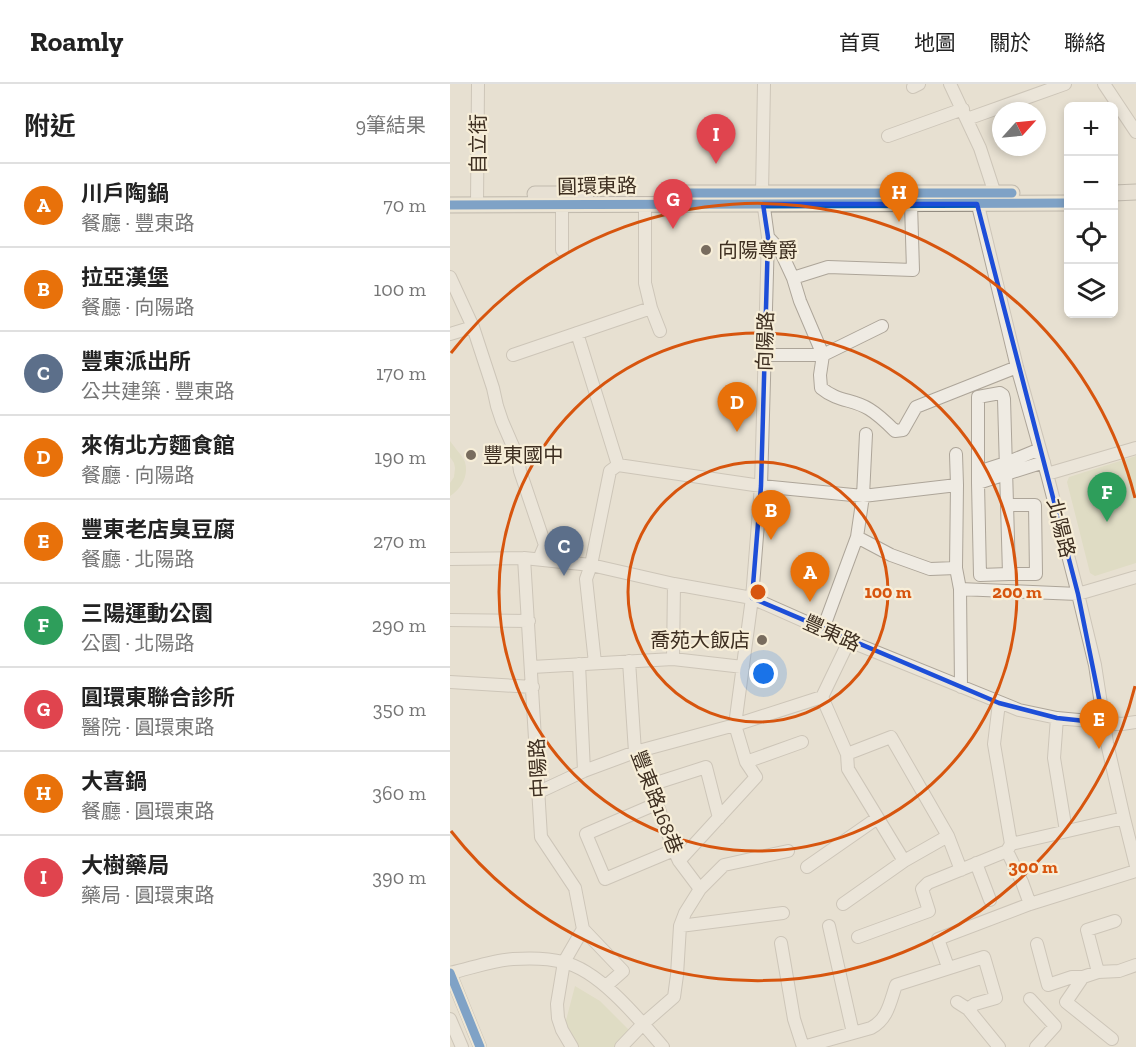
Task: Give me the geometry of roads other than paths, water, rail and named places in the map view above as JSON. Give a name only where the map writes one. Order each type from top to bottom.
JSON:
[{"type":"main road","points":[[1118,193],[1136,192]]},
{"type":"main road","name":"圓環東路","points":[[450,194],[477,199],[562,204],[763,198],[911,204],[1064,193]]},
{"type":"main road","name":"圓環東路","points":[[996,198],[1064,203]]},
{"type":"main road","name":"圓環東路","points":[[450,205],[477,199],[976,199]]},
{"type":"main road","points":[[1118,203],[1136,202]]},
{"type":"street","name":"自立街","points":[[477,199],[478,84]]},
{"type":"street","name":"向陽路","points":[[735,725],[752,598],[761,486],[768,237],[763,198],[764,84]]},
{"type":"street","points":[[950,84],[980,148],[996,198]]},
{"type":"street","points":[[888,136],[1065,84]]},
{"type":"street","points":[[1107,85],[1136,132]]},
{"type":"street","name":"北陽路","points":[[976,199],[1017,367],[1095,665],[1104,723],[1136,868]]},
{"type":"street","points":[[645,203],[645,283],[660,331]]},
{"type":"street","points":[[562,204],[562,250]]},
{"type":"street","points":[[793,278],[828,267],[913,270],[911,204]]},
{"type":"street","points":[[768,237],[780,250],[823,355],[820,375],[822,388],[831,396],[868,408],[895,431],[903,430],[916,407],[1017,367]]},
{"type":"street","points":[[450,278],[473,327],[499,414],[518,458],[520,471],[545,545],[539,559]]},
{"type":"street","points":[[513,355],[651,308]]},
{"type":"street","points":[[765,355],[823,355],[882,326]]},
{"type":"street","points":[[450,334],[473,327]]},
{"type":"street","points":[[577,333],[618,465]]},
{"type":"street","points":[[1007,506],[1035,505],[1036,574],[980,575],[978,397],[1000,393],[1003,395],[1009,574]]},
{"type":"street","points":[[823,629],[857,537],[863,496],[866,434]]},
{"type":"street","points":[[978,477],[1006,469],[1045,468],[1136,448]]},
{"type":"street","points":[[1006,469],[1040,449]]},
{"type":"street","points":[[956,454],[956,568],[960,589],[961,687]]},
{"type":"street","points":[[595,663],[586,579],[591,565],[610,471],[618,465],[761,486],[863,496],[957,485]]},
{"type":"street","points":[[857,537],[891,555],[930,569],[956,568]]},
{"type":"street","name":"豐東路","points":[[450,559],[524,558],[591,565],[674,584],[752,598],[849,641],[1019,710],[1057,718],[1104,723],[1136,722]]},
{"type":"street","name":"中陽路","points":[[524,558],[541,837],[575,888],[583,929]]},
{"type":"street","points":[[960,589],[1078,594],[1136,577]]},
{"type":"street","points":[[673,658],[674,584]]},
{"type":"street","points":[[450,620],[529,621]]},
{"type":"street","points":[[539,792],[584,771],[635,752],[735,725],[822,698],[849,641]]},
{"type":"street","points":[[532,667],[673,658],[743,667]]},
{"type":"street","name":"豐東路168巷","points":[[629,661],[635,752],[650,785],[676,856],[700,889]]},
{"type":"street","points":[[579,664],[584,771]]},
{"type":"street","points":[[450,682],[533,687]]},
{"type":"street","points":[[822,698],[847,754],[848,770],[876,819],[904,861]]},
{"type":"street","points":[[999,703],[994,744],[1009,848],[1030,904]]},
{"type":"street","points":[[1057,718],[1054,758],[1066,831]]},
{"type":"street","points":[[656,804],[586,834],[605,879],[676,856],[719,818],[756,777],[746,762],[735,725]]},
{"type":"street","points":[[847,754],[891,737],[948,836],[961,870]]},
{"type":"street","points":[[746,762],[802,742]]},
{"type":"street","points":[[650,785],[705,767],[719,818]]},
{"type":"street","points":[[858,937],[929,911],[922,889],[928,883],[1009,848],[1066,831],[1124,818]]},
{"type":"street","points":[[807,867],[876,819]]},
{"type":"street","points":[[843,904],[904,861],[948,836]]},
{"type":"street","points":[[621,1047],[674,997],[680,926],[700,889],[724,865],[788,851]]},
{"type":"street","points":[[976,863],[990,900]]},
{"type":"street","points":[[948,967],[938,939],[1030,904],[1136,868]]},
{"type":"street","points":[[680,926],[783,913]]},
{"type":"street","points":[[1098,972],[1087,930],[1114,921]]},
{"type":"street","points":[[830,926],[853,1033]]},
{"type":"street","points":[[572,1047],[562,1030],[557,1004],[564,962],[583,929],[623,971],[606,986]]},
{"type":"street","points":[[781,943],[794,1019],[803,1047],[879,1024],[885,1017],[896,985],[984,957],[996,998],[975,1004],[968,1009]]},
{"type":"street","points":[[1036,944],[1048,985],[1072,977],[1119,971],[1136,965]]},
{"type":"street","points":[[480,1047],[450,973],[511,959],[531,959],[564,962],[588,973],[606,986],[663,1047]]},
{"type":"street","points":[[1083,977],[1066,1002],[1112,1039]]},
{"type":"street","points":[[1030,999],[1055,1026],[1036,1047]]},
{"type":"street","points":[[957,1002],[968,1009],[999,1047]]},
{"type":"street","points":[[450,1019],[462,1047]]},
{"type":"place","name":"大樹藥局","points":[[716,164]]},
{"type":"place","name":"大喜鍋","points":[[899,222]]},
{"type":"place","name":"圓環東聯合診所","points":[[673,229]]},
{"type":"place","name":"向陽尊爵","points":[[706,250]]},
{"type":"place","name":"來侑北方麵食館","points":[[737,432]]},
{"type":"place","name":"豐東國中","points":[[471,455]]},
{"type":"place","name":"三陽運動公園","points":[[1107,522]]},
{"type":"place","name":"拉亞漢堡","points":[[771,540]]},
{"type":"place","name":"豐東派出所","points":[[564,576]]},
{"type":"place","name":"川戶陶鍋","points":[[810,602]]},
{"type":"place","name":"喬苑大飯店","points":[[762,640]]},
{"type":"place","name":"豐東老店臭豆腐","points":[[1099,749]]}]
